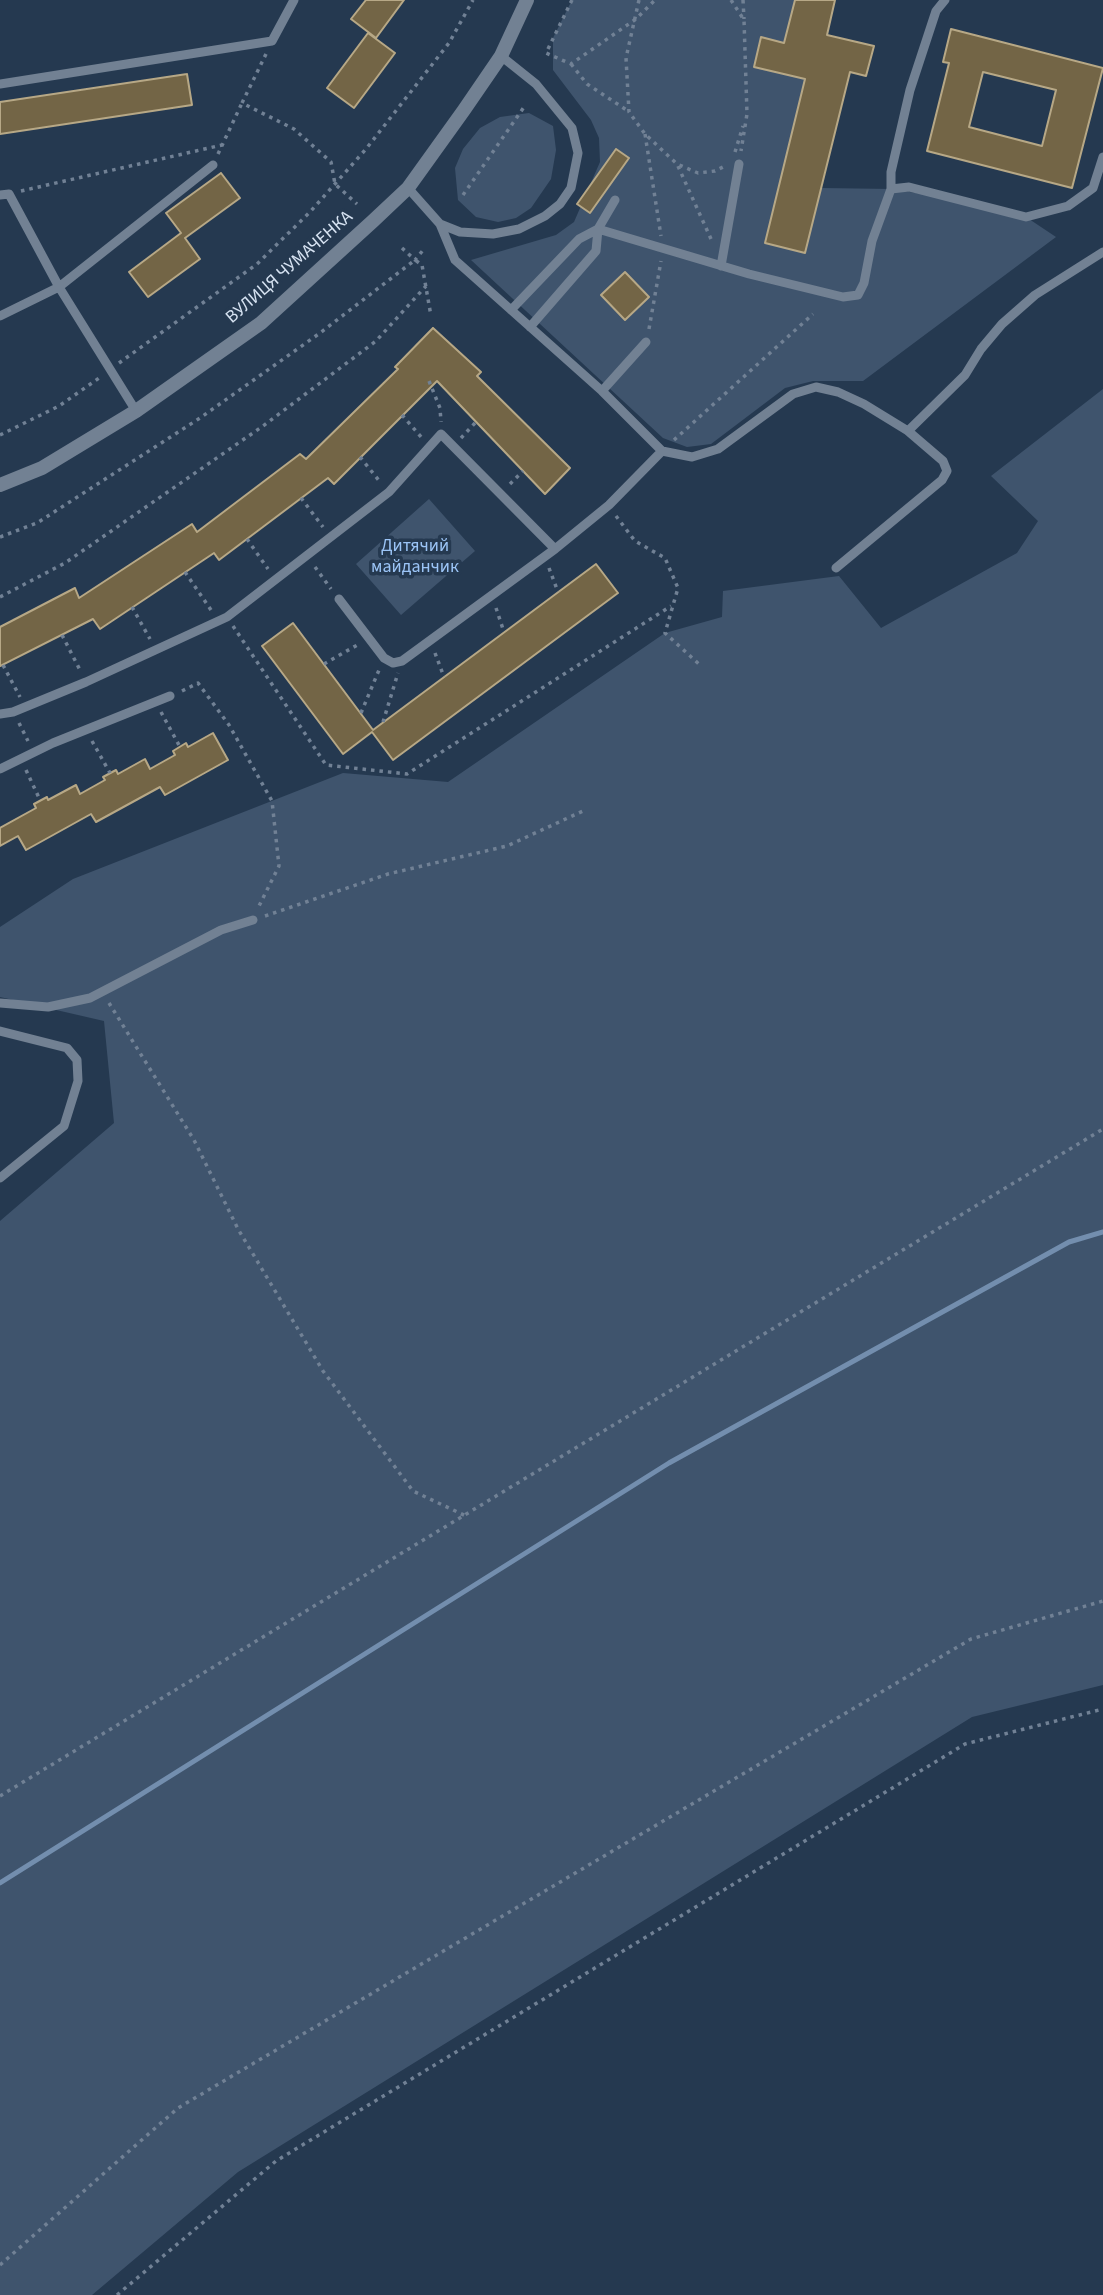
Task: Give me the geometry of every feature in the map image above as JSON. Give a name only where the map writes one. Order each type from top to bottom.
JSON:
[{"type":"street","name":"ВУЛИЦЯ ЧУМАЧЕНКА","points":[[0,485],[43,468],[136,411],[261,323],[408,188],[501,56],[527,0]]},
{"type":"lane","points":[[0,84],[272,41],[294,0]]},
{"type":"lane","points":[[511,310],[579,239],[598,229],[721,266],[842,297],[858,295],[864,284],[872,241],[891,189],[891,172],[909,90],[936,11],[945,0]]},
{"type":"lane","points":[[440,224],[460,232],[493,234],[519,229],[545,216],[560,204],[571,188],[578,153],[572,128],[536,84],[501,56]]},
{"type":"lane","points":[[891,189],[909,187],[1026,217],[1068,206],[1093,188],[1103,157]]},
{"type":"lane","points":[[721,266],[736,163]]},
{"type":"lane","points":[[0,316],[59,287],[213,165]]},
{"type":"lane","points":[[408,188],[440,224],[455,260],[602,391],[662,451],[692,457],[718,449],[793,394],[816,387],[838,392],[864,404],[908,431],[943,461],[947,471],[942,480],[836,568]]},
{"type":"lane","points":[[4,194],[136,411]]},
{"type":"lane","points":[[530,327],[596,251],[598,229],[615,200]]},
{"type":"lane","points":[[908,431],[965,375],[981,349],[1010,317],[1035,295],[1103,252]]},
{"type":"lane","points":[[602,391],[646,342]]},
{"type":"lane","points":[[0,714],[13,712],[86,682],[223,619],[389,492],[441,434],[555,549]]},
{"type":"lane","points":[[339,599],[384,659],[393,663],[402,661],[555,549],[609,505],[662,451]]},
{"type":"lane","points":[[0,769],[20,758],[170,696]]},
{"type":"lane","points":[[0,1003],[48,1007],[69,1004],[102,993],[221,930],[253,920]]},
{"type":"lane","points":[[0,1031],[67,1048],[77,1060],[78,1081],[64,1126],[0,1178]]},
{"type":"path","points":[[0,435],[59,406],[257,264],[335,184],[449,44],[473,0]]},
{"type":"path","points":[[572,0],[546,53],[570,64],[587,84],[629,112],[645,134],[677,164],[698,173],[715,171],[736,163],[747,114],[743,0]]},
{"type":"path","points":[[629,112],[626,58],[639,0]]},
{"type":"path","points":[[570,64],[636,19],[655,0]]},
{"type":"path","points":[[731,0],[744,20]]},
{"type":"path","points":[[213,165],[272,41]]},
{"type":"path","points":[[242,103],[294,129],[331,162],[335,184],[357,204]]},
{"type":"path","points":[[463,195],[524,107]]},
{"type":"path","points":[[4,194],[222,145]]},
{"type":"path","points":[[677,164],[717,250]]},
{"type":"path","points":[[402,248],[422,265],[431,316]]},
{"type":"path","points":[[0,537],[37,523],[200,418],[320,333],[415,260],[424,249]]},
{"type":"path","points":[[0,597],[65,563],[263,426],[376,341],[426,286]]},
{"type":"path","points":[[662,451],[813,314]]},
{"type":"path","points":[[429,381],[440,408],[441,434]]},
{"type":"path","points":[[402,415],[430,447]]},
{"type":"path","points":[[452,448],[476,422]]},
{"type":"path","points":[[360,457],[389,492]]},
{"type":"path","points":[[500,495],[523,471]]},
{"type":"path","points":[[301,498],[331,537]]},
{"type":"path","points":[[609,505],[635,541],[666,558],[678,588],[665,633],[700,665]]},
{"type":"path","points":[[247,539],[276,580]]},
{"type":"path","points":[[307,556],[339,599]]},
{"type":"path","points":[[545,556],[558,593]]},
{"type":"path","points":[[185,572],[223,619],[326,765],[407,774],[671,606]]},
{"type":"path","points":[[492,596],[504,632]]},
{"type":"path","points":[[132,607],[156,651]]},
{"type":"path","points":[[62,635],[86,682]]},
{"type":"path","points":[[324,664],[369,639]]},
{"type":"path","points":[[431,640],[443,677]]},
{"type":"path","points":[[360,713],[384,659]]},
{"type":"path","points":[[383,722],[402,661]]},
{"type":"path","points":[[3,665],[25,707]]},
{"type":"path","points":[[170,696],[198,683],[229,725],[272,801],[279,866],[253,920]]},
{"type":"path","points":[[155,702],[180,747]]},
{"type":"path","points":[[13,712],[34,752]]},
{"type":"path","points":[[86,730],[110,773]]},
{"type":"path","points":[[20,758],[40,800]]},
{"type":"path","points":[[253,920],[388,874],[507,846],[583,811]]},
{"type":"path","points":[[102,993],[194,1140],[238,1229],[323,1371],[413,1491],[467,1516]]},
{"type":"path","points":[[0,1796],[1103,1129]]},
{"type":"path","points":[[0,2265],[177,2108],[971,1639],[1103,1601]]},
{"type":"path","points":[[117,2295],[276,2161],[965,1744],[1103,1709]]},
{"type":"green space","points":[[572,0],[795,0],[784,43],[761,37],[805,79],[765,243],[805,253],[821,188],[891,189],[978,203],[1026,217],[1056,237],[863,381],[813,381],[785,388],[711,444],[687,447],[663,438],[471,260],[556,235],[574,222],[600,162],[599,138],[591,120],[553,70],[553,38]]},
{"type":"green space","points":[[529,113],[553,126],[556,150],[551,179],[531,208],[516,218],[498,222],[476,217],[458,200],[455,168],[463,149],[480,128],[500,117]]},
{"type":"green space","points":[[1103,389],[1103,1685],[972,1717],[238,2172],[92,2295],[0,2295],[0,1221],[114,1123],[104,1021],[0,997],[0,927],[73,879],[343,773],[448,782],[665,633],[722,617],[723,591],[839,576],[881,628],[1017,553],[1038,521],[991,476]]},
{"type":"green space","name":"Дитячий майданчик","points":[[429,499],[475,551],[401,615],[356,564]]},
{"type":"building","points":[[366,0],[404,0],[376,38],[351,19]]},
{"type":"building","points":[[795,0],[835,0],[827,35],[874,46],[866,76],[850,72],[805,253],[765,243],[805,79],[754,67],[761,37],[784,43]]},
{"type":"building","points":[[951,29],[1103,68],[1072,188],[927,151],[949,63],[943,62]],"holes":[[[983,72],[1056,90],[1042,146],[969,127]]]},
{"type":"building","points":[[368,33],[395,53],[354,108],[327,88]]},
{"type":"building","points":[[187,74],[192,105],[0,134],[0,102]]},
{"type":"building","points":[[616,149],[629,158],[590,213],[577,204]]},
{"type":"building","points":[[221,173],[240,198],[185,238],[200,259],[148,297],[129,272],[181,233],[166,213]]},
{"type":"building","points":[[625,272],[649,297],[625,320],[601,295]]},
{"type":"building","points":[[433,328],[481,372],[477,376],[570,468],[545,494],[437,381],[334,484],[328,478],[219,560],[214,553],[100,629],[93,619],[0,666],[0,627],[75,588],[79,598],[192,524],[197,532],[300,454],[306,459],[398,369],[395,367]]},
{"type":"building","points":[[596,564],[618,593],[393,760],[372,732],[343,754],[262,646],[293,623],[373,730]]},
{"type":"building","points":[[213,733],[228,760],[165,795],[160,787],[96,822],[91,814],[26,850],[18,836],[0,846],[0,828],[36,808],[34,804],[47,797],[48,800],[76,785],[80,794],[105,780],[103,777],[116,770],[118,774],[145,759],[150,769],[175,755],[173,751],[186,743],[188,747]]},
{"type":"waterway","points":[[0,1883],[669,1463],[1069,1242],[1103,1232]]}]
